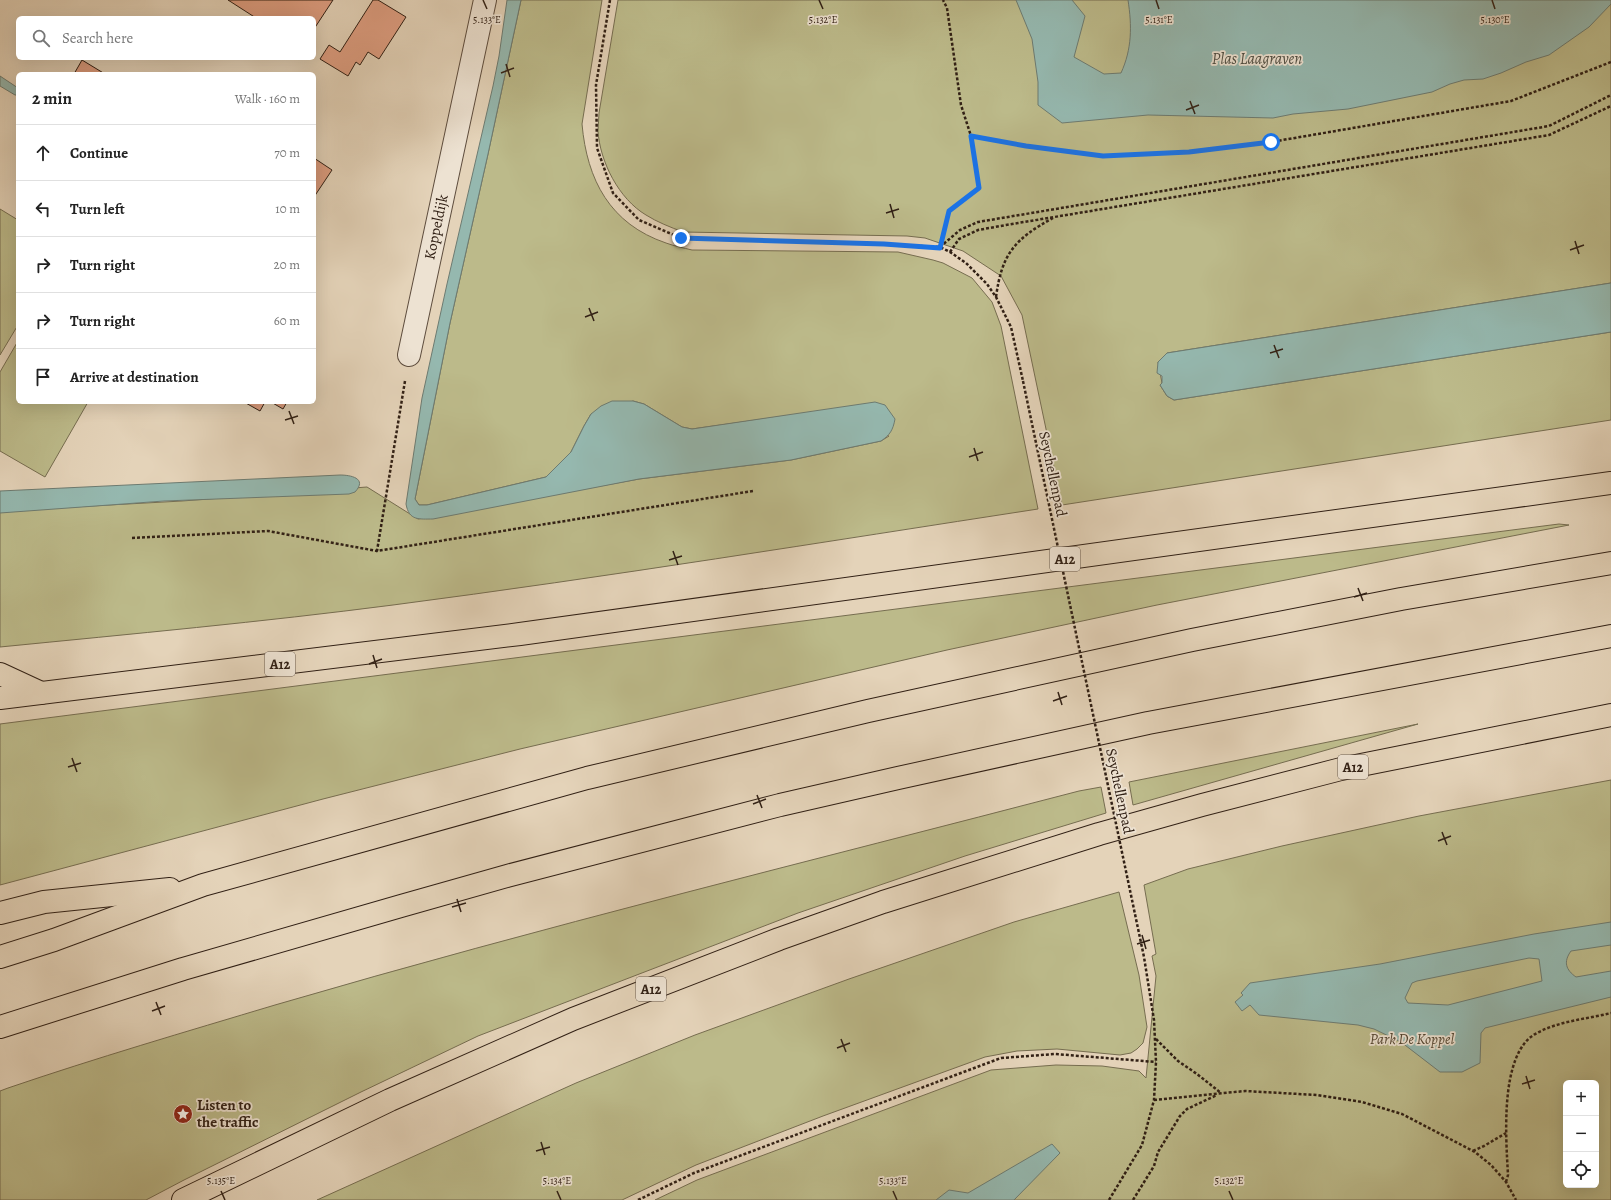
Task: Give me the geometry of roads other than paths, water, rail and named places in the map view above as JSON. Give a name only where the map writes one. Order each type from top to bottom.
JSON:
[{"type":"highway","name":"A12","points":[[0,698],[528,633],[1611,482]]},
{"type":"highway","points":[[0,957],[54,940],[203,885],[587,778],[868,711],[1192,640],[1401,599],[1611,563]]},
{"type":"highway","points":[[0,1027],[183,969],[408,904],[666,834],[780,805],[1148,723],[1611,636]]},
{"type":"highway","points":[[0,674],[41,693]]},
{"type":"highway","name":"A12","points":[[183,1200],[390,1100],[573,1019],[779,939],[883,902],[1099,834],[1202,805],[1341,770],[1611,715]]},
{"type":"highway","points":[[0,913],[44,902],[203,885]]},
{"type":"street","name":"Koppeldijk","points":[[409,355],[485,0]]},
{"type":"water","points":[[507,0],[521,0],[450,323],[415,499],[419,505],[427,505],[546,477],[571,452],[591,414],[601,406],[612,401],[633,401],[644,404],[682,427],[692,429],[875,402],[885,405],[895,419],[891,432],[887,437],[881,441],[791,460],[639,479],[433,519],[419,519],[410,514],[407,510],[406,504],[422,398],[493,86]]},
{"type":"water","name":"Plas Laagraven","points":[[1016,0],[1072,0],[1085,16],[1074,57],[1104,74],[1121,73],[1125,64],[1130,37],[1128,0],[1611,0],[1611,4],[1589,27],[1549,55],[1526,62],[1483,79],[1464,80],[1432,92],[1348,109],[1293,114],[1273,118],[1148,115],[1062,123],[1038,105],[1038,82],[1032,39]]},
{"type":"water","points":[[0,76],[16,87],[16,95],[15,95],[0,86]]},
{"type":"water","points":[[1611,283],[1611,332],[1174,400],[1167,396],[1160,385],[1162,383],[1162,376],[1157,373],[1158,362],[1167,353]]},
{"type":"water","points":[[340,475],[353,477],[359,480],[360,483],[355,492],[349,494],[164,501],[0,513],[0,491]]},
{"type":"water","points":[[1611,922],[1611,945],[1571,951],[1566,962],[1570,972],[1576,977],[1611,971],[1611,997],[1485,1028],[1481,1033],[1480,1063],[1462,1072],[1440,1072],[1401,1042],[1374,1029],[1358,1025],[1259,1015],[1250,1005],[1242,1011],[1235,1002],[1243,995],[1241,993],[1250,983],[1380,964],[1534,934]],"holes":[[[1529,958],[1539,959],[1542,981],[1448,1005],[1408,1003],[1405,998],[1412,983],[1417,981]]]},
{"type":"water","points":[[1052,1144],[1060,1153],[1014,1200],[936,1200],[949,1190],[968,1193]]},
{"type":"place","name":"Listen to the traffic","points":[[183,1114]]},
{"type":"park label","name":"Park De Koppel","points":[[1412,1039]]}]
